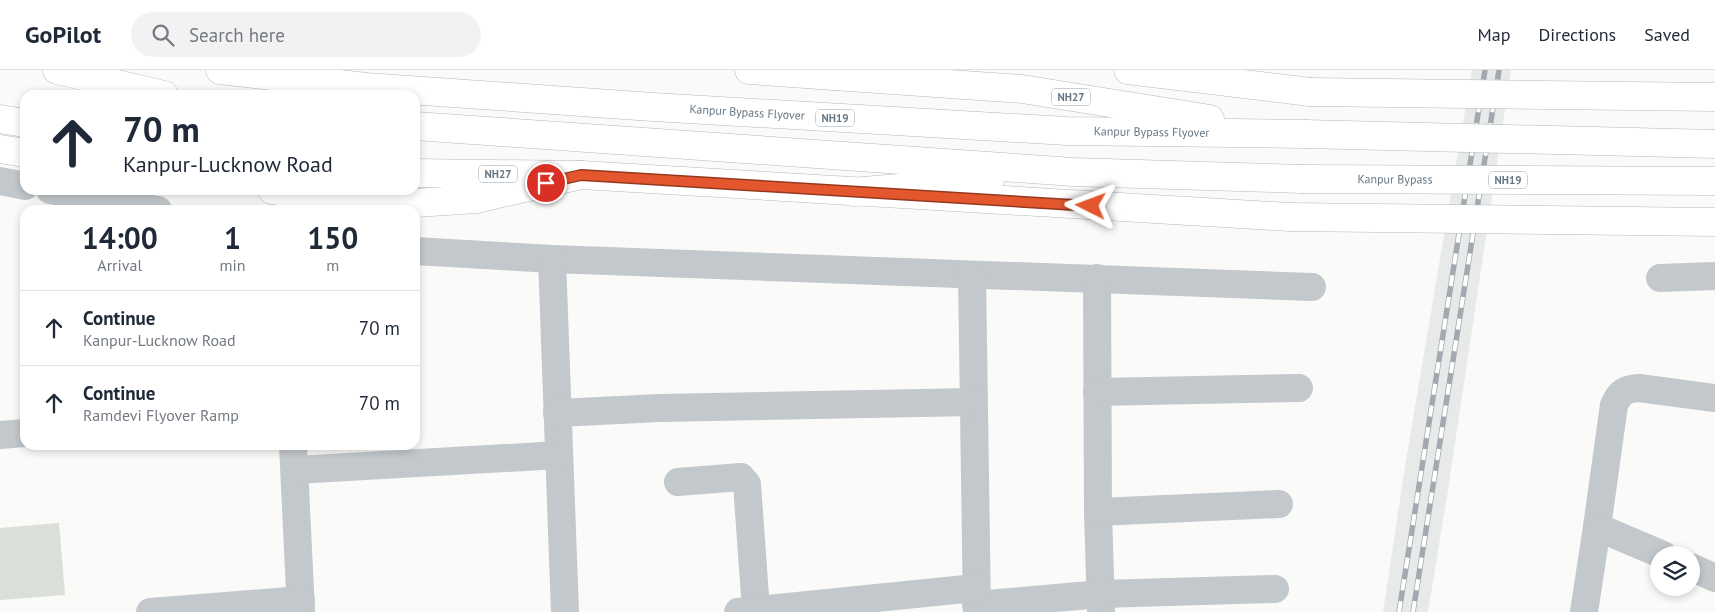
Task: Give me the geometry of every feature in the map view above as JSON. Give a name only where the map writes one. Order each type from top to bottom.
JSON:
[{"type":"main road","points":[[57,70],[143,90]]},
{"type":"main road","name":"Kanpur Bypass Flyover","points":[[220,70],[408,90]]},
{"type":"main road","name":"NH27","points":[[750,70],[1022,90],[1305,134]]},
{"type":"main road","points":[[834,76],[923,70]]},
{"type":"main road","points":[[1128,70],[1310,92],[1715,96]]},
{"type":"main road","name":"Kanpur Bypass Flyover","points":[[420,91],[663,108],[1067,131],[1305,134]]},
{"type":"main road","points":[[0,119],[20,122]]},
{"type":"main road","name":"NH19","points":[[420,126],[1074,172]]},
{"type":"main road","name":"NH19","points":[[1305,134],[1715,144]]},
{"type":"main road","points":[[0,149],[20,152]]},
{"type":"main road","name":"NH27","points":[[420,173],[581,175],[853,192],[1074,172]]},
{"type":"main road","name":"Kanpur Bypass","points":[[1074,172],[1302,178],[1715,182]]},
{"type":"main road","points":[[310,195],[386,205],[476,199],[581,175]]},
{"type":"main road","points":[[853,192],[1290,217],[1715,222]]},
{"type":"street","points":[[0,181],[20,185]]},
{"type":"street","points":[[77,195],[131,205]]},
{"type":"street","points":[[420,251],[552,259],[1312,287]]},
{"type":"street","points":[[552,259],[564,612]]},
{"type":"street","points":[[972,275],[976,602]]},
{"type":"street","points":[[1660,278],[1715,276]]},
{"type":"street","points":[[1097,278],[1098,512],[1101,603]]},
{"type":"street","points":[[1097,392],[1299,388]]},
{"type":"street","points":[[1584,612],[1614,405],[1619,394],[1627,389],[1639,388],[1715,398]]},
{"type":"street","points":[[557,413],[660,408],[973,402]]},
{"type":"street","points":[[0,435],[20,434]]},
{"type":"street","points":[[150,612],[301,606],[294,457],[559,455]]},
{"type":"street","points":[[678,482],[741,477],[747,484],[747,611],[976,602],[1101,603],[1275,590]]},
{"type":"street","points":[[1098,512],[1279,504]]},
{"type":"street","points":[[1597,527],[1650,549]]},
{"type":"street","points":[[1700,571],[1715,578]]},
{"type":"shaded area","points":[[1472,70],[1511,70],[1428,612],[1383,612],[1406,460]]},
{"type":"shaded area","points":[[59,523],[65,595],[0,600],[0,528]]},
{"type":"railway","points":[[1399,612],[1485,70]]},
{"type":"railway","points":[[1413,612],[1499,70]]},
{"type":"route","points":[[546,183],[581,175],[1091,206]]}]
